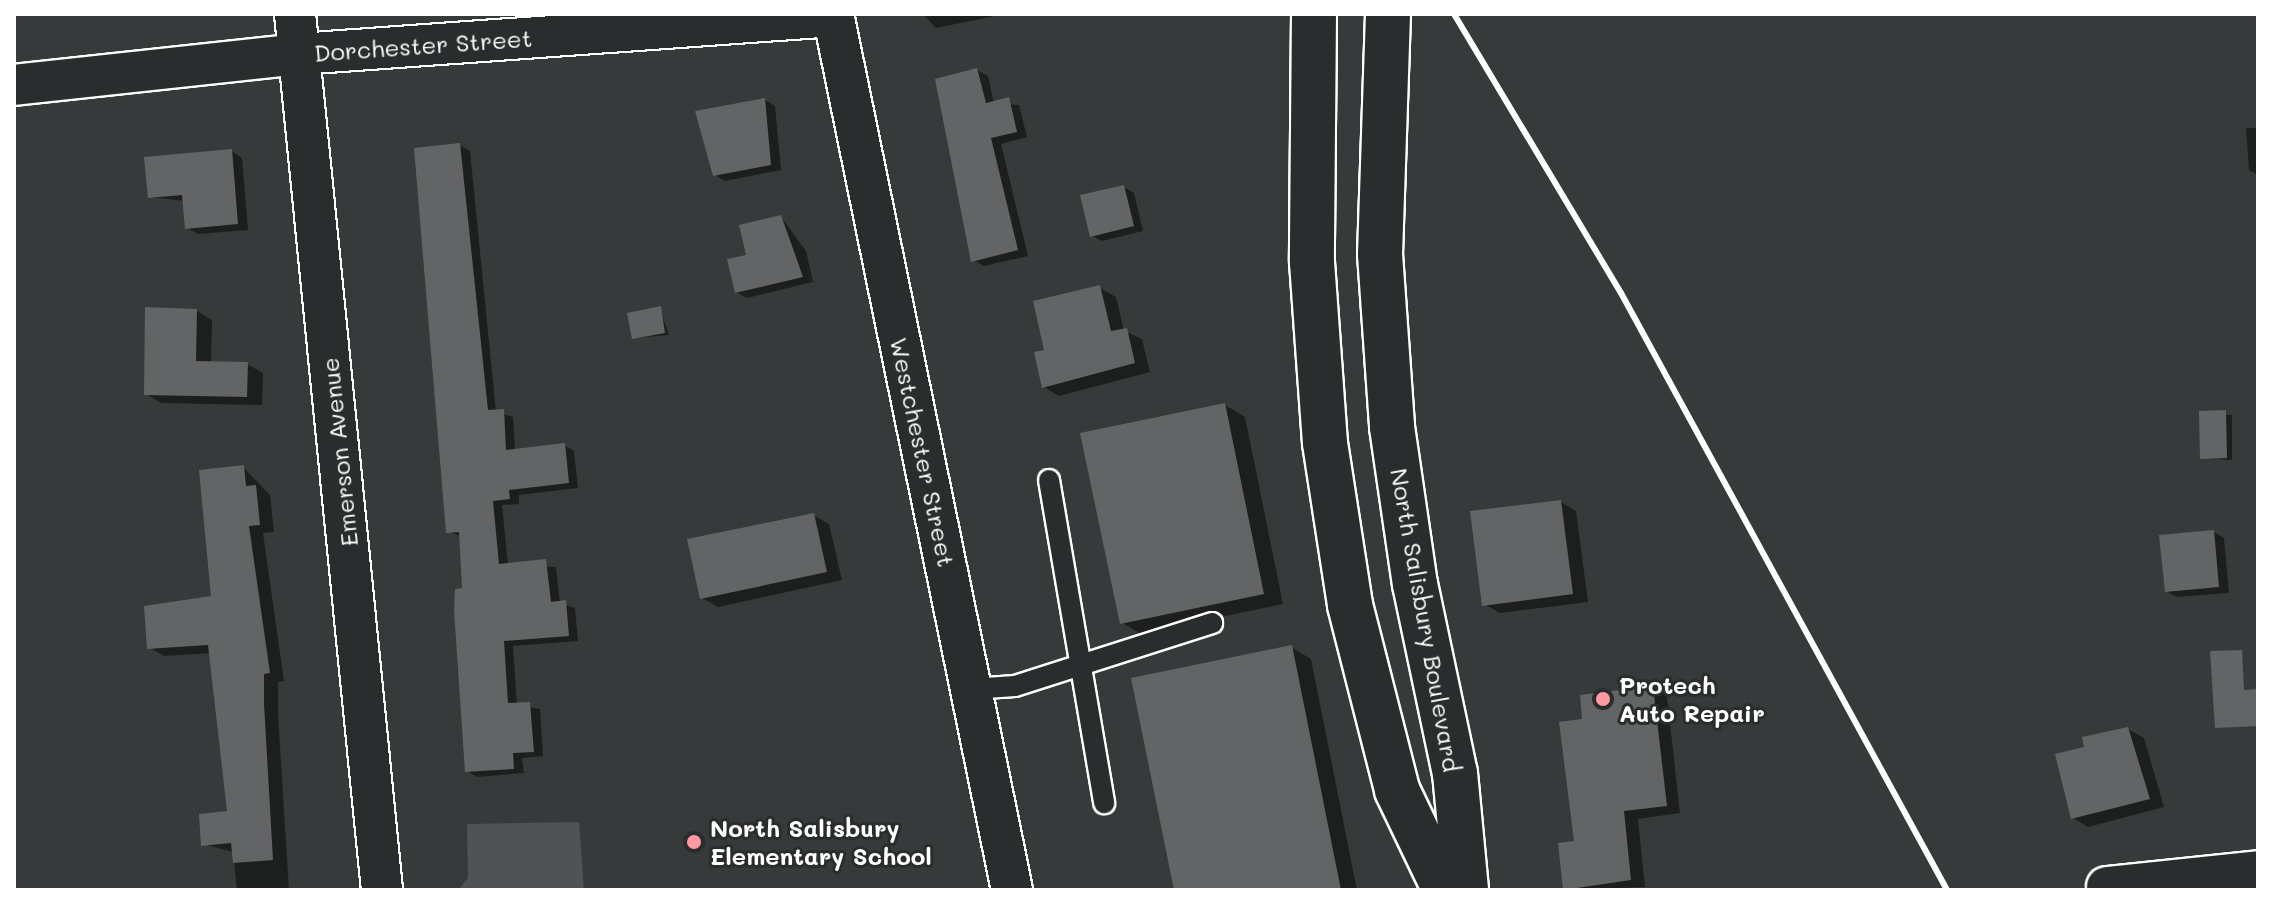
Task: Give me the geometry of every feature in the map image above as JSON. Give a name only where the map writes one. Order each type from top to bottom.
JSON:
[{"type":"main road","points":[[1314,14],[1312,262],[1325,443],[1350,605],[1397,790],[1445,890]]},
{"type":"main road","name":"North Salisbury Boulevard","points":[[1388,33],[1380,254],[1392,427],[1415,584],[1455,773],[1466,890]]},
{"type":"street","name":"Emerson Avenue","points":[[295,14],[382,890]]},
{"type":"street","name":"Dorchester Street","points":[[14,85],[299,54],[833,15]]},
{"type":"street","name":"Westchester Street","points":[[833,15],[1012,890]]},
{"type":"street","points":[[2107,887],[2258,871]]},
{"type":"lane","points":[[1049,480],[1104,803]]},
{"type":"lane","points":[[971,689],[1015,686],[1081,660],[1212,623]]},
{"type":"shaded area","points":[[579,822],[584,890],[458,890],[468,878],[467,824]]},
{"type":"building","points":[[977,68],[986,103],[1009,97],[1017,132],[991,138],[1018,250],[971,262],[935,79]]},
{"type":"building","points":[[765,98],[771,165],[713,176],[695,111]]},
{"type":"building","points":[[460,143],[488,410],[504,409],[506,450],[565,443],[569,483],[509,490],[510,499],[493,501],[499,564],[546,559],[551,602],[566,600],[569,636],[504,641],[508,703],[530,702],[534,752],[513,753],[514,769],[465,772],[454,610],[455,589],[462,588],[459,532],[446,533],[414,148]]},
{"type":"building","points":[[232,149],[238,224],[185,229],[182,195],[148,198],[144,157]]},
{"type":"building","points":[[1124,185],[1134,226],[1090,237],[1080,195]]},
{"type":"building","points":[[781,215],[803,277],[735,293],[727,259],[746,255],[739,225]]},
{"type":"building","points":[[1100,285],[1111,331],[1127,328],[1135,363],[1042,388],[1034,352],[1044,350],[1033,301]]},
{"type":"building","points":[[661,306],[665,333],[632,339],[627,313]]},
{"type":"building","points":[[145,307],[197,309],[196,361],[248,362],[247,397],[144,395]]},
{"type":"building","points":[[1225,403],[1264,594],[1120,624],[1080,433]]},
{"type":"building","points":[[2226,410],[2227,458],[2200,459],[2199,411]]},
{"type":"building","points":[[244,465],[246,486],[256,485],[260,525],[249,526],[270,673],[264,674],[264,704],[273,860],[233,863],[231,843],[201,846],[199,814],[227,811],[208,645],[147,649],[144,606],[211,596],[199,470]]},
{"type":"building","points":[[1561,500],[1573,594],[1482,606],[1470,511]]},
{"type":"building","points":[[814,513],[827,572],[700,599],[687,539]]},
{"type":"building","points":[[2214,530],[2219,587],[2165,592],[2159,535]]},
{"type":"building","points":[[1292,645],[1341,890],[1174,890],[1131,678]]},
{"type":"building","points":[[2242,650],[2244,690],[2258,689],[2258,726],[2215,728],[2210,651]]},
{"type":"building","points":[[1653,686],[1667,806],[1624,811],[1631,880],[1563,890],[1558,843],[1574,841],[1559,722],[1582,719],[1580,695]]},
{"type":"building","points":[[2128,727],[2150,799],[2071,819],[2055,754],[2084,747],[2082,737]]},
{"type":"railway","points":[[1454,14],[1621,293],[1947,890]]},
{"type":"place","name":"Protech Auto Repair","points":[[1603,699]]},
{"type":"place","name":"North Salisbury Elementary School","points":[[694,842]]}]
